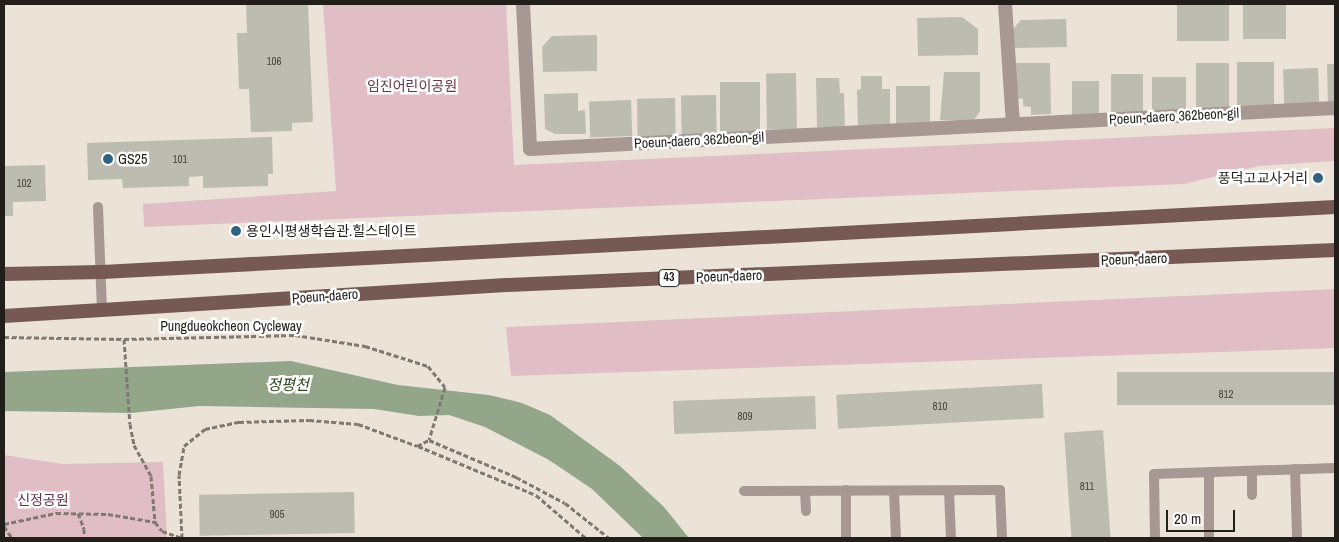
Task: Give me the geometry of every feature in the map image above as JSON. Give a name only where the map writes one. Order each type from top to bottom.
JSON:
[{"type":"main road","points":[[4,274],[102,272],[1335,207]]},
{"type":"main road","name":"Poeun-daero","points":[[4,316],[506,285],[1335,250]]},
{"type":"street","name":"Poeun-daero 362beon-gil","points":[[523,4],[530,149],[1335,108]]},
{"type":"street","points":[[1005,4],[1013,124]]},
{"type":"lane","points":[[98,207],[102,310]]},
{"type":"lane","points":[[1155,538],[1154,474],[1335,468]]},
{"type":"lane","points":[[1295,469],[1297,538]]},
{"type":"lane","points":[[1252,470],[1252,495]]},
{"type":"lane","points":[[1209,472],[1209,538]]},
{"type":"lane","points":[[846,490],[846,538]]},
{"type":"lane","points":[[744,491],[1000,490],[1002,538]]},
{"type":"lane","points":[[806,491],[806,511]]},
{"type":"lane","points":[[894,491],[896,538]]},
{"type":"lane","points":[[950,491],[951,538]]},
{"type":"path","name":"Pungdueokcheon Cycleway","points":[[4,337],[124,339],[295,335],[405,357],[428,366],[445,387],[429,440]]},
{"type":"path","points":[[124,339],[130,424],[134,445],[151,476],[155,522],[162,531],[182,538],[179,475],[184,446],[204,428],[239,422],[275,420],[358,424],[417,446],[536,495],[586,538]]},
{"type":"path","points":[[417,446],[429,440],[516,477],[565,503],[609,538]]},
{"type":"path","points":[[12,538],[4,525],[56,512],[155,522]]},
{"type":"path","points":[[78,513],[84,529],[84,538]]},
{"type":"green space","name":"임진어린이공원","points":[[323,4],[506,4],[514,165],[1335,128],[1335,161],[1259,166],[1184,184],[144,227],[143,204],[336,191]]},
{"type":"green space","points":[[1335,289],[1335,348],[511,376],[506,327]]},
{"type":"green space","name":"신정공원","points":[[4,455],[63,464],[163,462],[167,538],[4,538]]},
{"type":"water","name":"정평천","points":[[291,361],[398,385],[489,395],[522,403],[550,415],[620,466],[664,507],[689,538],[643,538],[592,489],[549,460],[485,427],[449,415],[419,416],[374,409],[199,406],[132,413],[4,411],[4,372]]},
{"type":"building","points":[[246,4],[308,4],[313,122],[292,123],[292,131],[251,132],[249,89],[239,89],[237,33],[247,33]]},
{"type":"building","points":[[1177,4],[1229,4],[1229,41],[1177,41]]},
{"type":"building","points":[[1243,4],[1286,4],[1286,39],[1243,39]]},
{"type":"building","points":[[962,17],[978,29],[978,55],[918,56],[917,18]]},
{"type":"building","points":[[1066,19],[1067,47],[1013,48],[1013,29],[1021,20]]},
{"type":"building","points":[[597,35],[597,71],[543,72],[542,47],[552,36]]},
{"type":"building","points":[[1237,62],[1274,62],[1274,110],[1237,110]]},
{"type":"building","points":[[1014,63],[1050,63],[1051,114],[1031,115],[1031,107],[1023,106],[1023,99],[1015,98]]},
{"type":"building","points":[[1196,63],[1229,63],[1229,111],[1196,111]]},
{"type":"building","points":[[1327,64],[1335,64],[1335,105],[1328,106]]},
{"type":"building","points":[[1318,68],[1319,106],[1284,107],[1283,69]]},
{"type":"building","points":[[944,72],[980,72],[980,111],[974,120],[940,120]]},
{"type":"building","points":[[796,73],[797,129],[767,130],[766,74]]},
{"type":"building","points":[[1111,74],[1143,74],[1143,114],[1111,114]]},
{"type":"building","points":[[861,76],[882,76],[882,89],[890,89],[890,126],[858,127],[857,90],[861,89]]},
{"type":"building","points":[[1152,77],[1186,77],[1186,114],[1152,114]]},
{"type":"building","points":[[816,78],[839,78],[840,93],[844,93],[845,127],[817,127]]},
{"type":"building","points":[[1072,81],[1099,81],[1099,116],[1072,116]]},
{"type":"building","points":[[720,82],[760,82],[760,132],[720,132]]},
{"type":"building","points":[[896,86],[930,86],[930,124],[896,124]]},
{"type":"building","points":[[578,93],[578,111],[585,110],[586,134],[555,134],[545,129],[544,94]]},
{"type":"building","points":[[716,95],[717,134],[682,135],[681,96]]},
{"type":"building","points":[[675,98],[676,137],[638,138],[637,99]]},
{"type":"building","points":[[631,100],[632,136],[590,137],[589,101]]},
{"type":"building","points":[[272,137],[273,174],[268,174],[268,186],[203,188],[203,176],[189,177],[189,186],[123,188],[122,179],[88,180],[87,143]]},
{"type":"building","points":[[45,165],[46,201],[13,202],[13,216],[4,216],[4,166]]},
{"type":"building","points":[[1117,372],[1335,372],[1335,405],[1117,405]]},
{"type":"building","points":[[1042,384],[1044,418],[838,429],[836,395]]},
{"type":"building","points":[[815,396],[816,429],[674,434],[673,401]]},
{"type":"building","points":[[1103,430],[1111,538],[1071,538],[1064,433]]},
{"type":"building","points":[[354,492],[355,533],[200,536],[199,495]]},
{"type":"place","name":"GS25","points":[[108,159]]},
{"type":"place","name":"풍덕고교사거리","points":[[1318,178]]},
{"type":"place","name":"용인시평생학습관.힐스테이트","points":[[236,231]]}]
